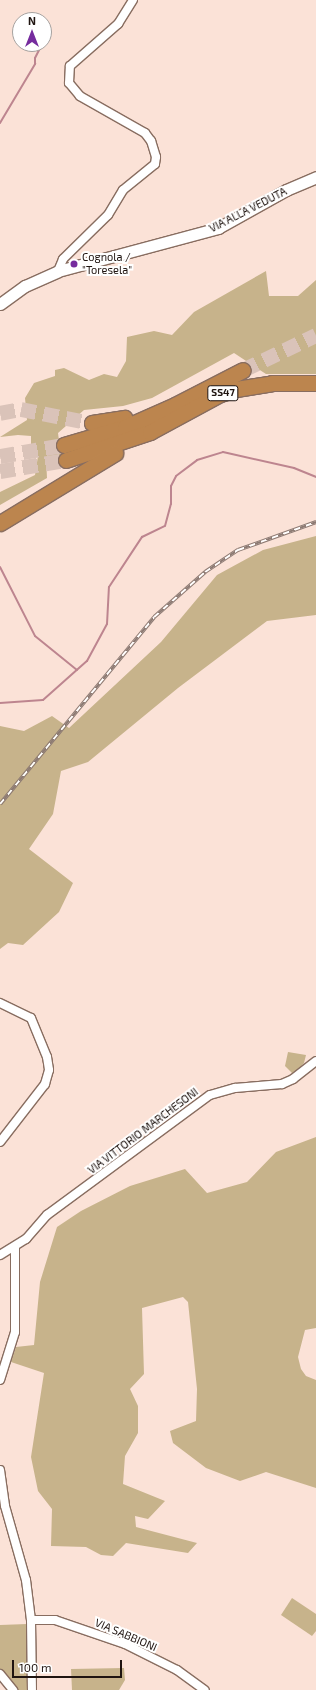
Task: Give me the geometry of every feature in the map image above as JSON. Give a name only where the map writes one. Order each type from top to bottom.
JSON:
[{"type":"highway","name":"SS47","points":[[64,445],[119,429],[147,425],[175,406],[243,370]]},
{"type":"highway","name":"SS47","points":[[66,460],[220,394],[236,389],[272,383],[316,383]]},
{"type":"highway","points":[[0,523],[98,461],[138,441],[147,425],[136,415],[92,423]]},
{"type":"street","points":[[58,271],[63,259],[108,215],[123,190],[155,164],[153,146],[145,133],[80,96],[69,83],[70,66],[118,24],[133,0]]},
{"type":"street","name":"VIA ALLA VEDUTA","points":[[0,304],[25,286],[58,271],[218,228],[286,190],[316,177]]},
{"type":"street","points":[[0,1003],[27,1015],[34,1022],[47,1057],[49,1070],[45,1084],[0,1142]]},
{"type":"street","name":"VIA VITTORIO MARCHESONI","points":[[0,1255],[15,1248],[26,1240],[47,1215],[210,1095],[235,1088],[282,1084],[293,1080],[316,1061]]},
{"type":"street","points":[[0,1380],[15,1332],[15,1248]]},
{"type":"street","points":[[0,1470],[5,1506],[25,1576],[31,1620],[32,1690]]},
{"type":"street","name":"VIA SABBIONI","points":[[31,1620],[55,1620],[125,1644],[177,1670],[205,1690]]},
{"type":"street","points":[[0,1674],[14,1690]]},
{"type":"shaded area","points":[[266,271],[269,296],[298,296],[316,280],[316,374],[266,374],[234,353],[152,398],[123,406],[84,410],[58,433],[61,456],[46,458],[47,478],[0,505],[0,492],[35,475],[38,456],[31,452],[31,436],[18,435],[0,437],[27,420],[25,398],[34,383],[55,376],[55,370],[64,368],[89,380],[104,374],[117,377],[126,361],[127,337],[154,331],[172,335],[194,312]]},
{"type":"shaded area","points":[[316,536],[316,615],[267,621],[178,688],[88,762],[61,771],[53,814],[29,849],[73,883],[59,912],[23,945],[8,943],[0,949],[0,726],[24,731],[52,716],[69,728],[161,642],[217,575],[263,550]]},
{"type":"shaded area","points":[[288,1052],[306,1055],[304,1063],[294,1075],[285,1066]]},
{"type":"shaded area","points":[[316,1137],[316,1328],[305,1330],[298,1357],[301,1369],[306,1376],[316,1380],[316,1488],[266,1472],[240,1481],[206,1468],[173,1443],[170,1431],[196,1421],[197,1389],[188,1302],[183,1297],[142,1308],[144,1374],[130,1389],[138,1406],[138,1433],[125,1456],[123,1484],[165,1501],[148,1519],[135,1516],[136,1527],[197,1543],[188,1553],[126,1543],[113,1556],[101,1555],[86,1547],[51,1546],[52,1509],[38,1491],[31,1457],[44,1373],[11,1362],[16,1347],[34,1345],[40,1282],[57,1227],[81,1211],[130,1186],[185,1169],[207,1193],[247,1182],[276,1152]]},
{"type":"shaded area","points":[[292,1598],[316,1614],[316,1631],[312,1636],[281,1615]]},
{"type":"shaded area","points":[[27,1624],[29,1690],[17,1690],[0,1669],[0,1625]]},
{"type":"shaded area","points":[[124,1668],[125,1680],[119,1690],[72,1690],[71,1669]]},
{"type":"waterway","points":[[0,123],[35,64],[35,58],[38,52]]},
{"type":"waterway","points":[[0,703],[43,700],[87,661],[107,624],[109,587],[142,537],[165,526],[171,504],[171,486],[176,476],[197,460],[223,452],[294,468],[316,477]]},
{"type":"waterway","points":[[0,567],[35,636],[77,670]]},
{"type":"tunnel","points":[[243,370],[316,335]]},
{"type":"tunnel","points":[[0,413],[21,409],[92,423]]},
{"type":"tunnel","points":[[0,456],[64,445]]},
{"type":"tunnel","points":[[0,471],[66,460]]},
{"type":"railway","points":[[0,804],[154,617],[205,572],[238,550],[316,522]]},
{"type":"place","name":"Cognola / \"Toresela\"","points":[[74,264]]}]
